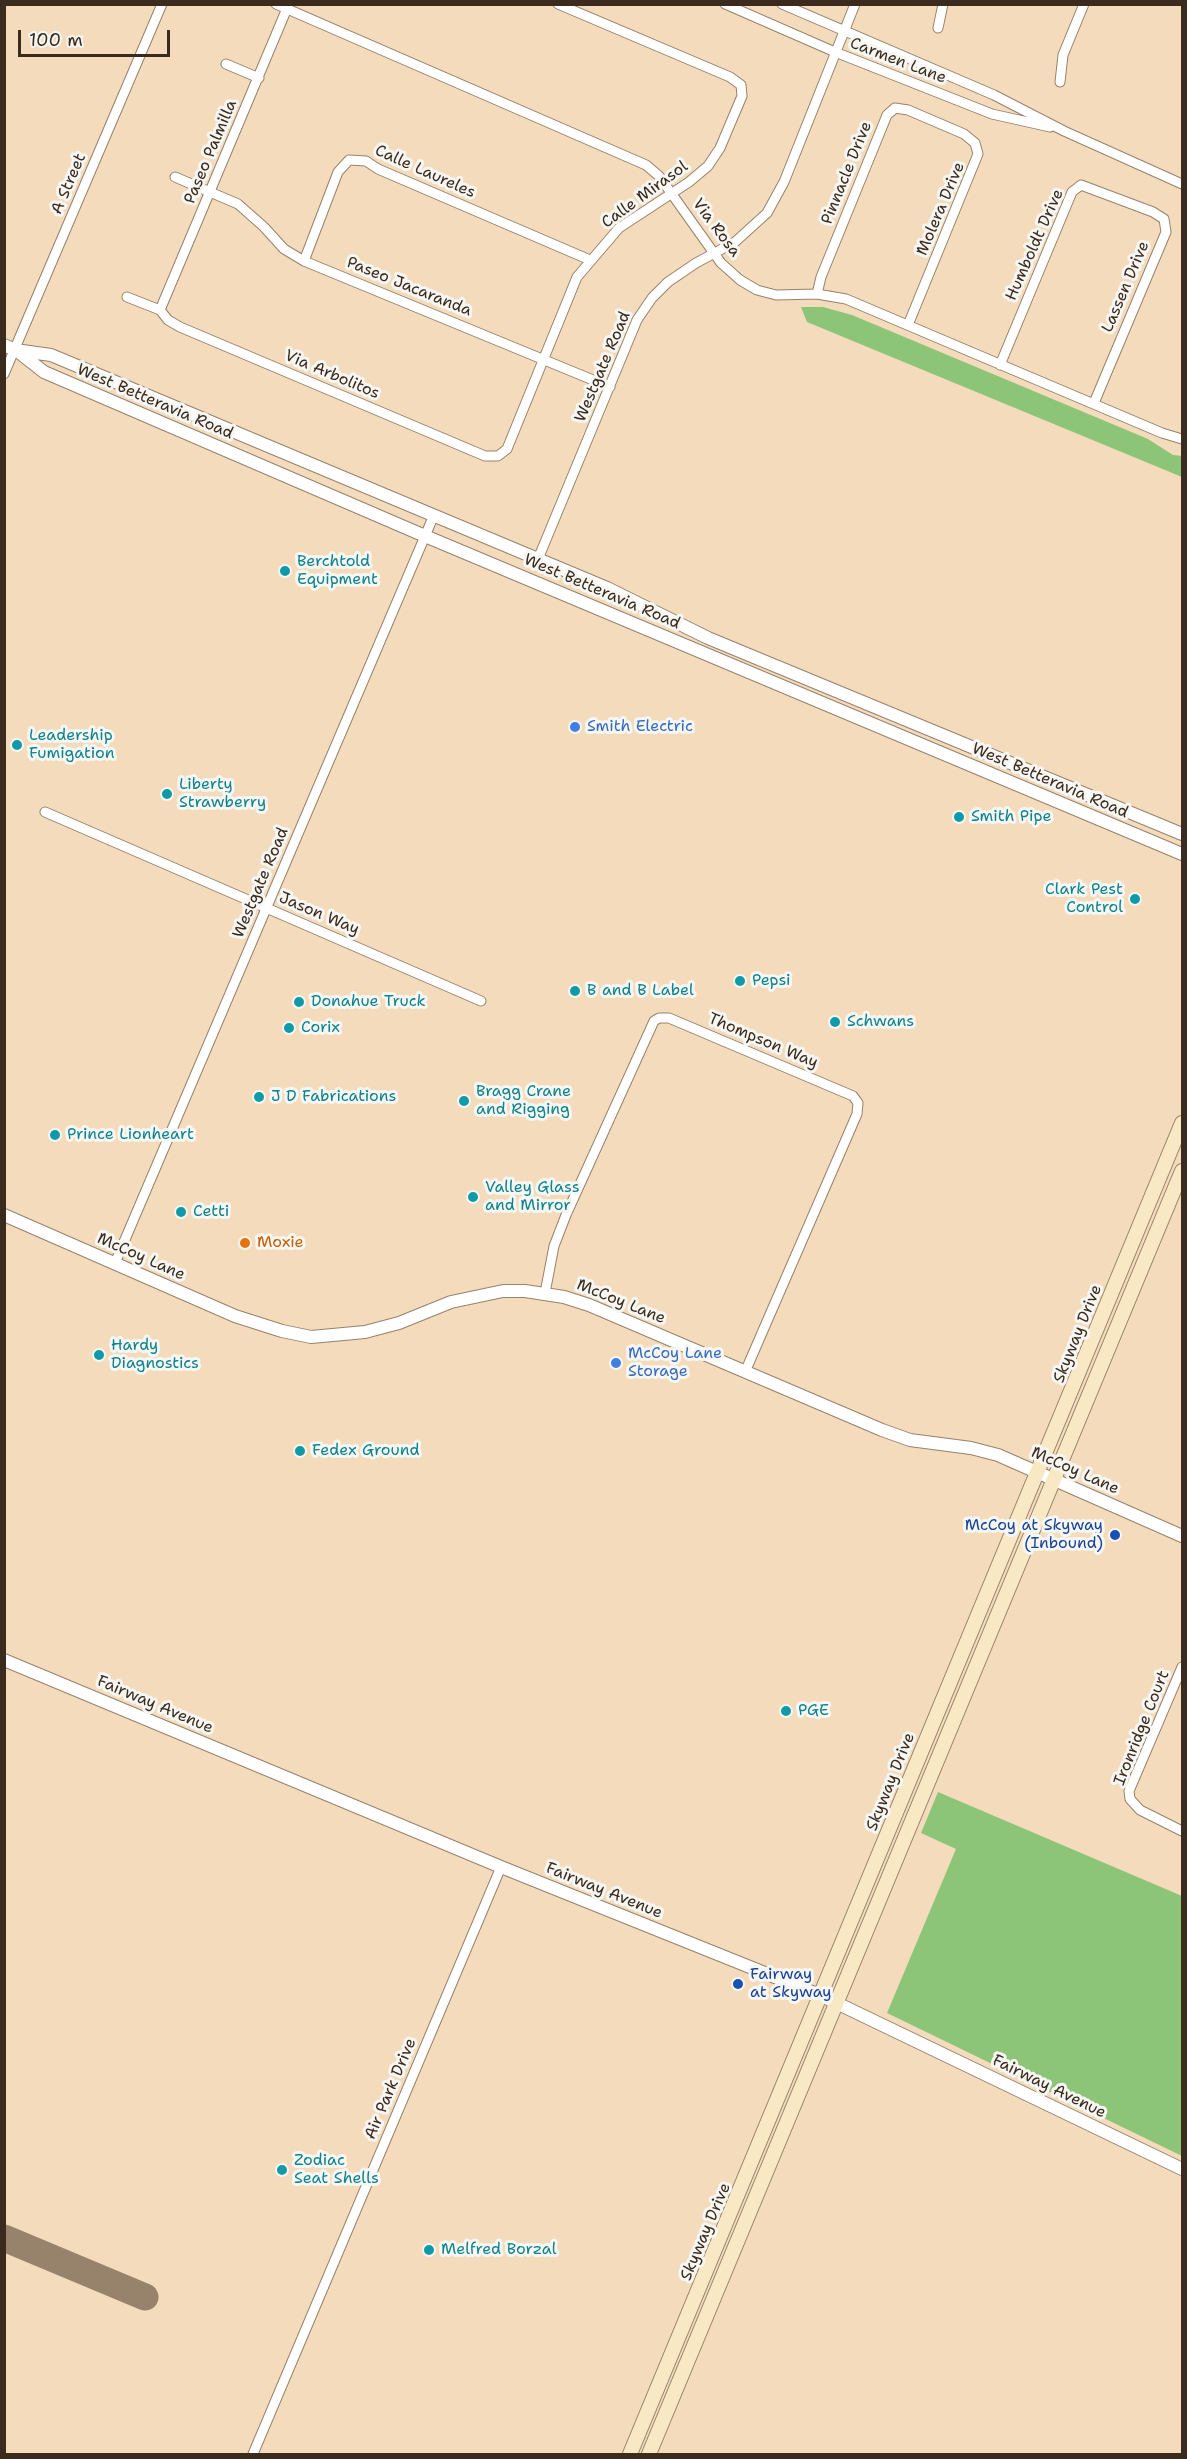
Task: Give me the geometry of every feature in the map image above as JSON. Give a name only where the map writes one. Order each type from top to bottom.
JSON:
[{"type":"main road","name":"Skyway Drive","points":[[630,2454],[822,1996],[1182,1123]]},
{"type":"main road","name":"Skyway Drive","points":[[649,2454],[1182,1172]]},
{"type":"street","name":"A Street","points":[[4,374],[10,348],[162,4]]},
{"type":"street","name":"Via Rosa","points":[[276,4],[288,7],[628,155],[646,165],[659,176],[714,254],[740,280],[757,290],[776,295],[817,294],[846,299],[1162,433],[1182,439]]},
{"type":"street","name":"Calle Mirasol","points":[[498,456],[507,449],[578,277],[619,228],[689,182],[708,166],[720,148],[742,96],[741,85],[730,77],[558,4]]},
{"type":"street","name":"Carmen Lane","points":[[725,4],[836,52],[992,114],[1064,131]]},
{"type":"street","name":"Carmen Lane","points":[[782,4],[994,95],[1064,131],[1182,184]]},
{"type":"street","name":"Westgate Road","points":[[538,559],[637,320],[652,298],[668,282],[696,263],[735,242],[767,213],[784,182],[855,4]]},
{"type":"street","points":[[938,28],[943,4]]},
{"type":"street","points":[[1060,82],[1063,55],[1084,4]]},
{"type":"street","name":"Paseo Palmilla","points":[[160,310],[288,7]]},
{"type":"street","points":[[226,64],[259,78]]},
{"type":"street","name":"Pinnacle Drive","points":[[817,294],[821,277],[887,115],[895,108],[908,110],[936,123]]},
{"type":"street","name":"Molera Drive","points":[[908,325],[978,154],[975,143],[964,134],[936,123]]},
{"type":"street","name":"Calle Laureles","points":[[304,261],[338,172],[349,160],[366,161],[378,169],[590,260]]},
{"type":"street","name":"Paseo Jacaranda","points":[[175,177],[238,204],[264,226],[284,249],[304,261],[610,387]]},
{"type":"street","name":"Humboldt Drive","points":[[1000,365],[1072,192],[1081,185],[1127,203]]},
{"type":"street","name":"Lassen Drive","points":[[1094,403],[1166,232],[1164,219],[1153,212],[1127,203]]},
{"type":"street","name":"Via Arbolitos","points":[[128,297],[160,310],[168,320],[180,327],[484,456],[498,456]]},
{"type":"street","name":"West Betteravia Road","points":[[10,348],[51,355],[608,588],[708,638],[1182,834]]},
{"type":"street","name":"West Betteravia Road","points":[[10,348],[44,372],[425,536],[1182,854]]},
{"type":"street","name":"Westgate Road","points":[[115,1263],[434,515]]},
{"type":"street","name":"Jason Way","points":[[45,812],[481,1001]]},
{"type":"street","name":"Thompson Way","points":[[544,1293],[554,1246],[566,1215],[654,1021],[659,1018],[669,1018],[853,1096],[858,1103],[857,1114],[745,1372]]},
{"type":"street","name":"McCoy Lane","points":[[4,1215],[235,1316],[282,1331],[311,1336],[365,1332],[399,1323],[471,1296],[503,1291],[544,1293],[589,1305],[910,1440],[971,1448],[998,1455],[1182,1536]]},
{"type":"street","name":"Fairway Avenue","points":[[4,1660],[501,1867],[822,1996],[1182,2169]]},
{"type":"street","name":"Ironridge Court","points":[[1182,1667],[1129,1791],[1130,1799],[1146,1815],[1182,1831]]},
{"type":"street","name":"Air Park Drive","points":[[253,2454],[501,1867]]},
{"type":"green space","points":[[801,307],[823,307],[852,315],[1148,439],[1173,455],[1182,456],[1182,477],[807,322]]},
{"type":"green space","points":[[938,1792],[1182,1896],[1182,2156],[887,2013],[956,1849],[921,1833]]},
{"type":"taxiway","points":[[4,2238],[145,2297]]},
{"type":"place","name":"Berchtold Equipment","points":[[285,571]]},
{"type":"place","name":"Smith Electric","points":[[575,727]]},
{"type":"place","name":"Leadership Fumigation","points":[[17,745]]},
{"type":"place","name":"Liberty Strawberry","points":[[167,794]]},
{"type":"place","name":"Smith Pipe","points":[[959,817]]},
{"type":"place","name":"Clark Pest Control","points":[[1135,899]]},
{"type":"place","name":"Pepsi","points":[[740,981]]},
{"type":"place","name":"B and B Label","points":[[575,991]]},
{"type":"place","name":"Donahue Truck","points":[[299,1002]]},
{"type":"place","name":"Schwans","points":[[835,1022]]},
{"type":"place","name":"Corix","points":[[289,1028]]},
{"type":"place","name":"J D Fabrications","points":[[259,1097]]},
{"type":"place","name":"Bragg Crane and Rigging","points":[[464,1101]]},
{"type":"place","name":"Prince Lionheart","points":[[55,1135]]},
{"type":"place","name":"Valley Glass and Mirror","points":[[473,1197]]},
{"type":"place","name":"Cetti","points":[[181,1212]]},
{"type":"place","name":"Moxie","points":[[245,1243]]},
{"type":"place","name":"Hardy Diagnostics","points":[[99,1355]]},
{"type":"place","name":"McCoy Lane Storage","points":[[616,1363]]},
{"type":"place","name":"Fedex Ground","points":[[300,1451]]},
{"type":"place","name":"McCoy at Skyway (Inbound)","points":[[1115,1535]]},
{"type":"place","name":"PGE","points":[[786,1711]]},
{"type":"place","name":"Fairway at Skyway","points":[[738,1984]]},
{"type":"place","name":"Zodiac Seat Shells","points":[[282,2170]]},
{"type":"place","name":"Melfred Borzal","points":[[429,2250]]}]
